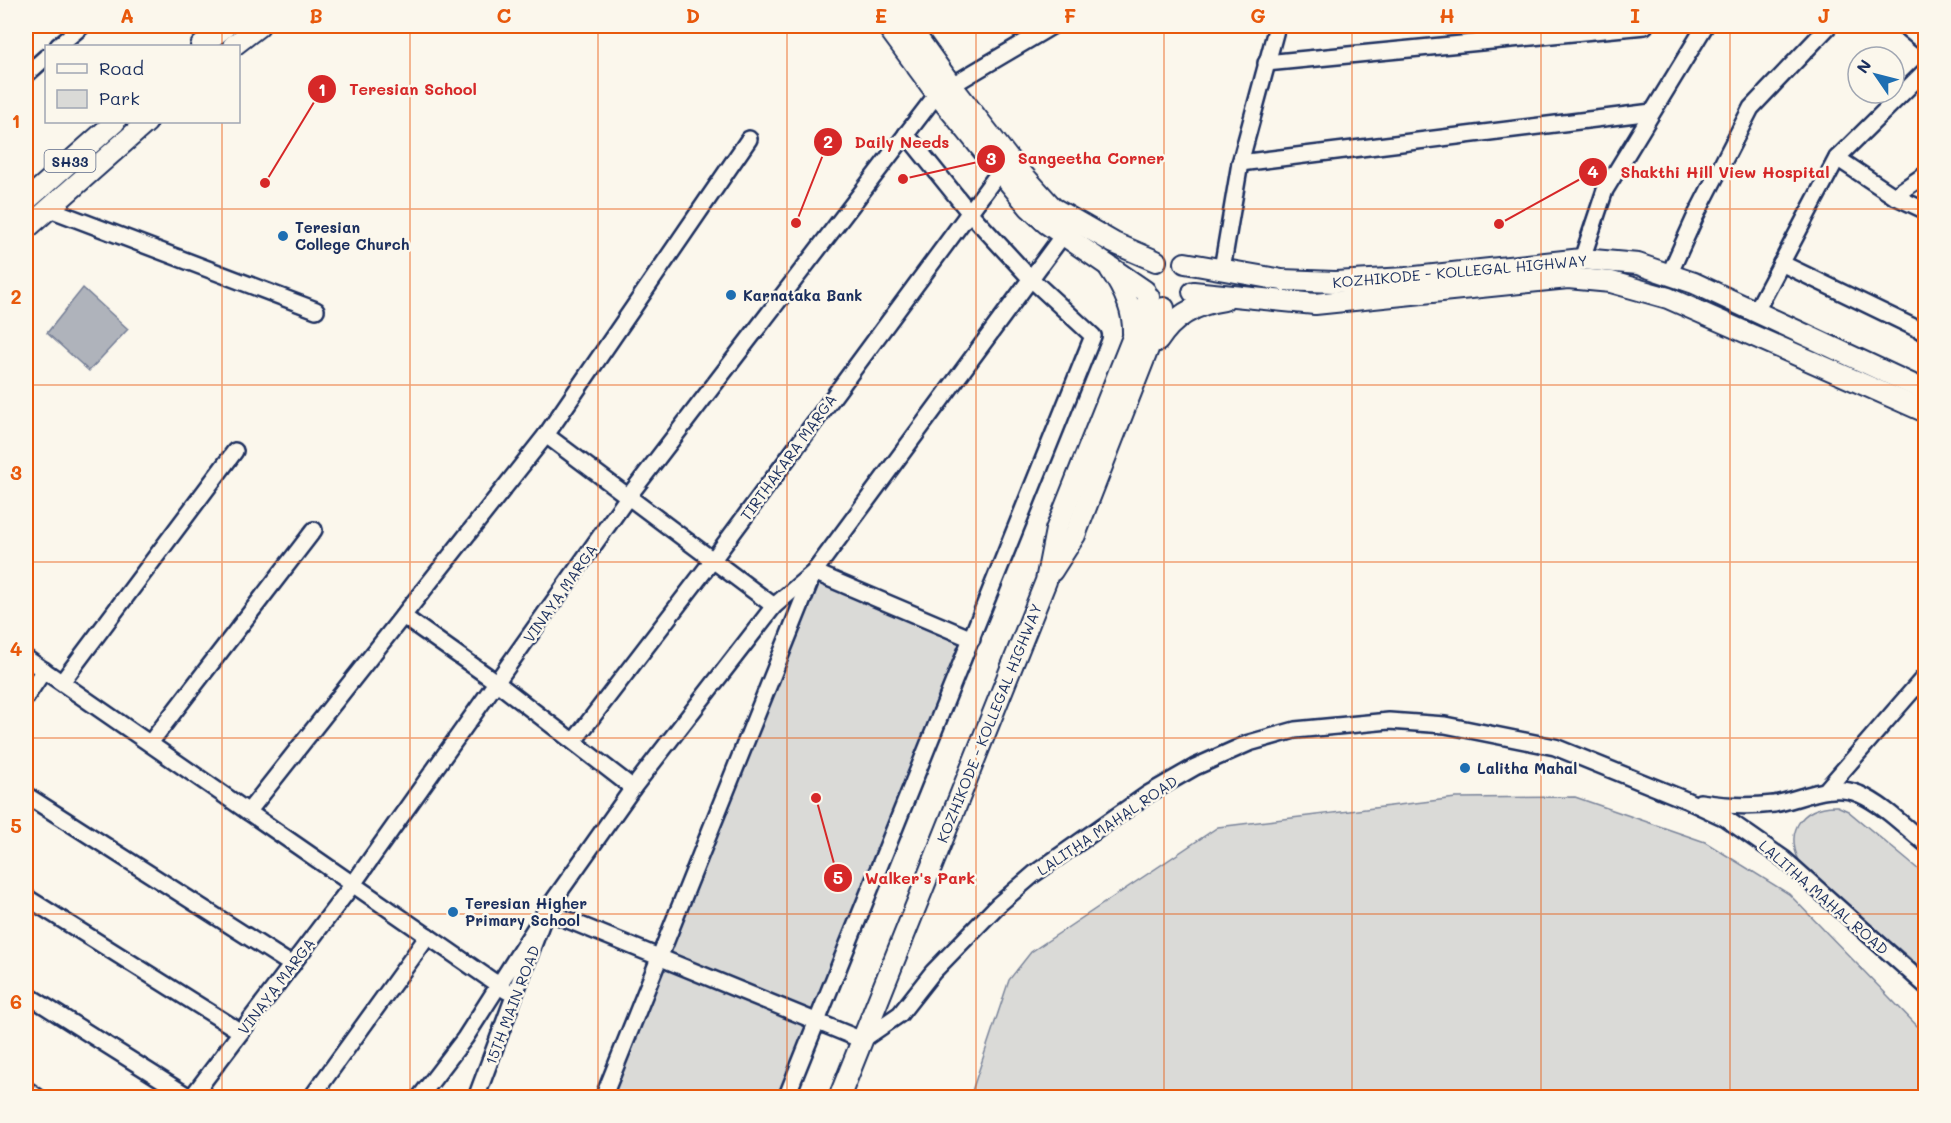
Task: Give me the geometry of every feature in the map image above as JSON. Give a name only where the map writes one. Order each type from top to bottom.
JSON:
[{"type":"main road","points":[[202,45],[226,26]]},
{"type":"main road","points":[[234,45],[260,26]]},
{"type":"main road","points":[[887,26],[1033,189],[1053,208],[1114,243],[1156,261]]},
{"type":"main road","points":[[909,26],[944,90],[1000,171],[1029,207],[1063,235],[1153,299],[1182,305],[1193,292],[1194,276],[1185,263],[1171,257],[1156,261],[1146,274],[1153,299]]},
{"type":"main road","name":"SH33","points":[[26,201],[114,123]]},
{"type":"main road","points":[[26,229],[47,208],[146,123]]},
{"type":"main road","name":"KOZHIKODE - KOLLEGAL HIGHWAY","points":[[1193,292],[1315,304],[1519,274],[1582,259],[1638,264],[1694,284],[1926,391]]},
{"type":"main road","points":[[1104,262],[1127,299],[1133,321],[1133,339]]},
{"type":"main road","name":"KOZHIKODE - KOLLEGAL HIGHWAY","points":[[1185,263],[1282,280],[1335,282],[1519,274],[1581,278],[1634,288],[1668,298],[1926,412]]},
{"type":"main road","points":[[1143,365],[1169,324],[1182,314],[1216,301],[1238,297]]},
{"type":"main road","name":"KOZHIKODE - KOLLEGAL HIGHWAY","points":[[1046,581],[1056,530],[1133,339],[1153,299]]},
{"type":"main road","name":"KOZHIKODE - KOLLEGAL HIGHWAY","points":[[839,1098],[1046,581],[1075,535],[1143,365],[1153,299]]},
{"type":"street","points":[[59,45],[82,26]]},
{"type":"street","points":[[944,90],[1052,26]]},
{"type":"street","points":[[1222,269],[1240,163],[1277,26]]},
{"type":"street","points":[[1266,63],[1644,26]]},
{"type":"street","points":[[1582,259],[1605,190],[1705,26]]},
{"type":"street","points":[[1669,275],[1751,108],[1829,26]]},
{"type":"street","points":[[1904,26],[1926,44]]},
{"type":"street","points":[[26,75],[45,58]]},
{"type":"street","points":[[1755,313],[1837,158],[1926,70]]},
{"type":"street","name":"VINAYA MARGA","points":[[192,1097],[353,884],[628,497],[906,134],[944,90]]},
{"type":"street","points":[[1240,163],[1652,112]]},
{"type":"street","points":[[786,1098],[1093,336],[1030,278],[969,212],[906,134]]},
{"type":"street","points":[[249,812],[546,435],[748,139]]},
{"type":"street","points":[[1837,158],[1894,196],[1926,211]]},
{"type":"street","name":"TIRTHAKARA MARGA","points":[[574,741],[712,561],[1000,171]]},
{"type":"street","points":[[1894,196],[1926,174]]},
{"type":"street","points":[[47,208],[316,310]]},
{"type":"street","points":[[418,1098],[465,1038],[546,911],[633,788],[774,606],[814,572],[1063,235]]},
{"type":"street","points":[[1781,263],[1926,333]]},
{"type":"street","points":[[546,435],[774,606]]},
{"type":"street","points":[[62,682],[235,451]]},
{"type":"street","points":[[150,743],[314,530]]},
{"type":"street","points":[[814,572],[972,639]]},
{"type":"street","points":[[603,1098],[662,956],[814,572]]},
{"type":"street","points":[[403,616],[496,682],[633,788]]},
{"type":"street","points":[[26,658],[516,996]]},
{"type":"street","points":[[26,697],[44,670]]},
{"type":"street","points":[[1826,790],[1925,676]]},
{"type":"street","name":"LALITHA MAHAL ROAD","points":[[862,1040],[900,1014],[965,938],[1034,874],[1148,794],[1195,767],[1249,743],[1295,730],[1389,721],[1445,725],[1555,747],[1725,818],[1784,859],[1926,986]]},
{"type":"street","name":"LALITHA MAHAL ROAD","points":[[1686,800],[1746,807],[1775,803],[1826,790],[1844,790],[1859,794],[1878,805],[1926,844]]},
{"type":"street","points":[[26,795],[292,965]]},
{"type":"street","points":[[26,897],[242,1032]]},
{"type":"street","points":[[546,911],[662,956],[862,1040]]},
{"type":"street","name":"15TH MAIN ROAD","points":[[476,1098],[546,911]]},
{"type":"street","points":[[311,1098],[428,936]]},
{"type":"street","points":[[26,994],[192,1097]]},
{"type":"street","points":[[26,1089],[39,1098]]},
{"type":"green space","points":[[814,572],[972,639],[781,1097],[605,1098]]},
{"type":"green space","points":[[1575,797],[1705,842],[1789,894],[1925,1034],[1925,1097],[970,1097],[1009,980],[1031,952],[1218,827],[1456,798]]},
{"type":"green space","points":[[1837,806],[1848,811],[1925,875],[1925,971],[1803,867],[1794,844],[1798,824],[1813,811]]},
{"type":"shaded area","points":[[83,288],[128,329],[89,371],[47,333]]},
{"type":"place","name":"Sangeetha Corner","points":[[903,179]]},
{"type":"place","name":"Teresian School","points":[[265,183]]},
{"type":"place","name":"Daily Needs","points":[[796,223]]},
{"type":"place","name":"Shakthi Hill View Hospital","points":[[1499,224]]},
{"type":"place","name":"Teresian College Church","points":[[283,236]]},
{"type":"place","name":"Karnataka Bank","points":[[731,295]]},
{"type":"place","name":"Lalitha Mahal","points":[[1465,768]]},
{"type":"place","name":"Walker's Park","points":[[816,798]]},
{"type":"place","name":"Teresian Higher Primary School","points":[[453,912]]}]
